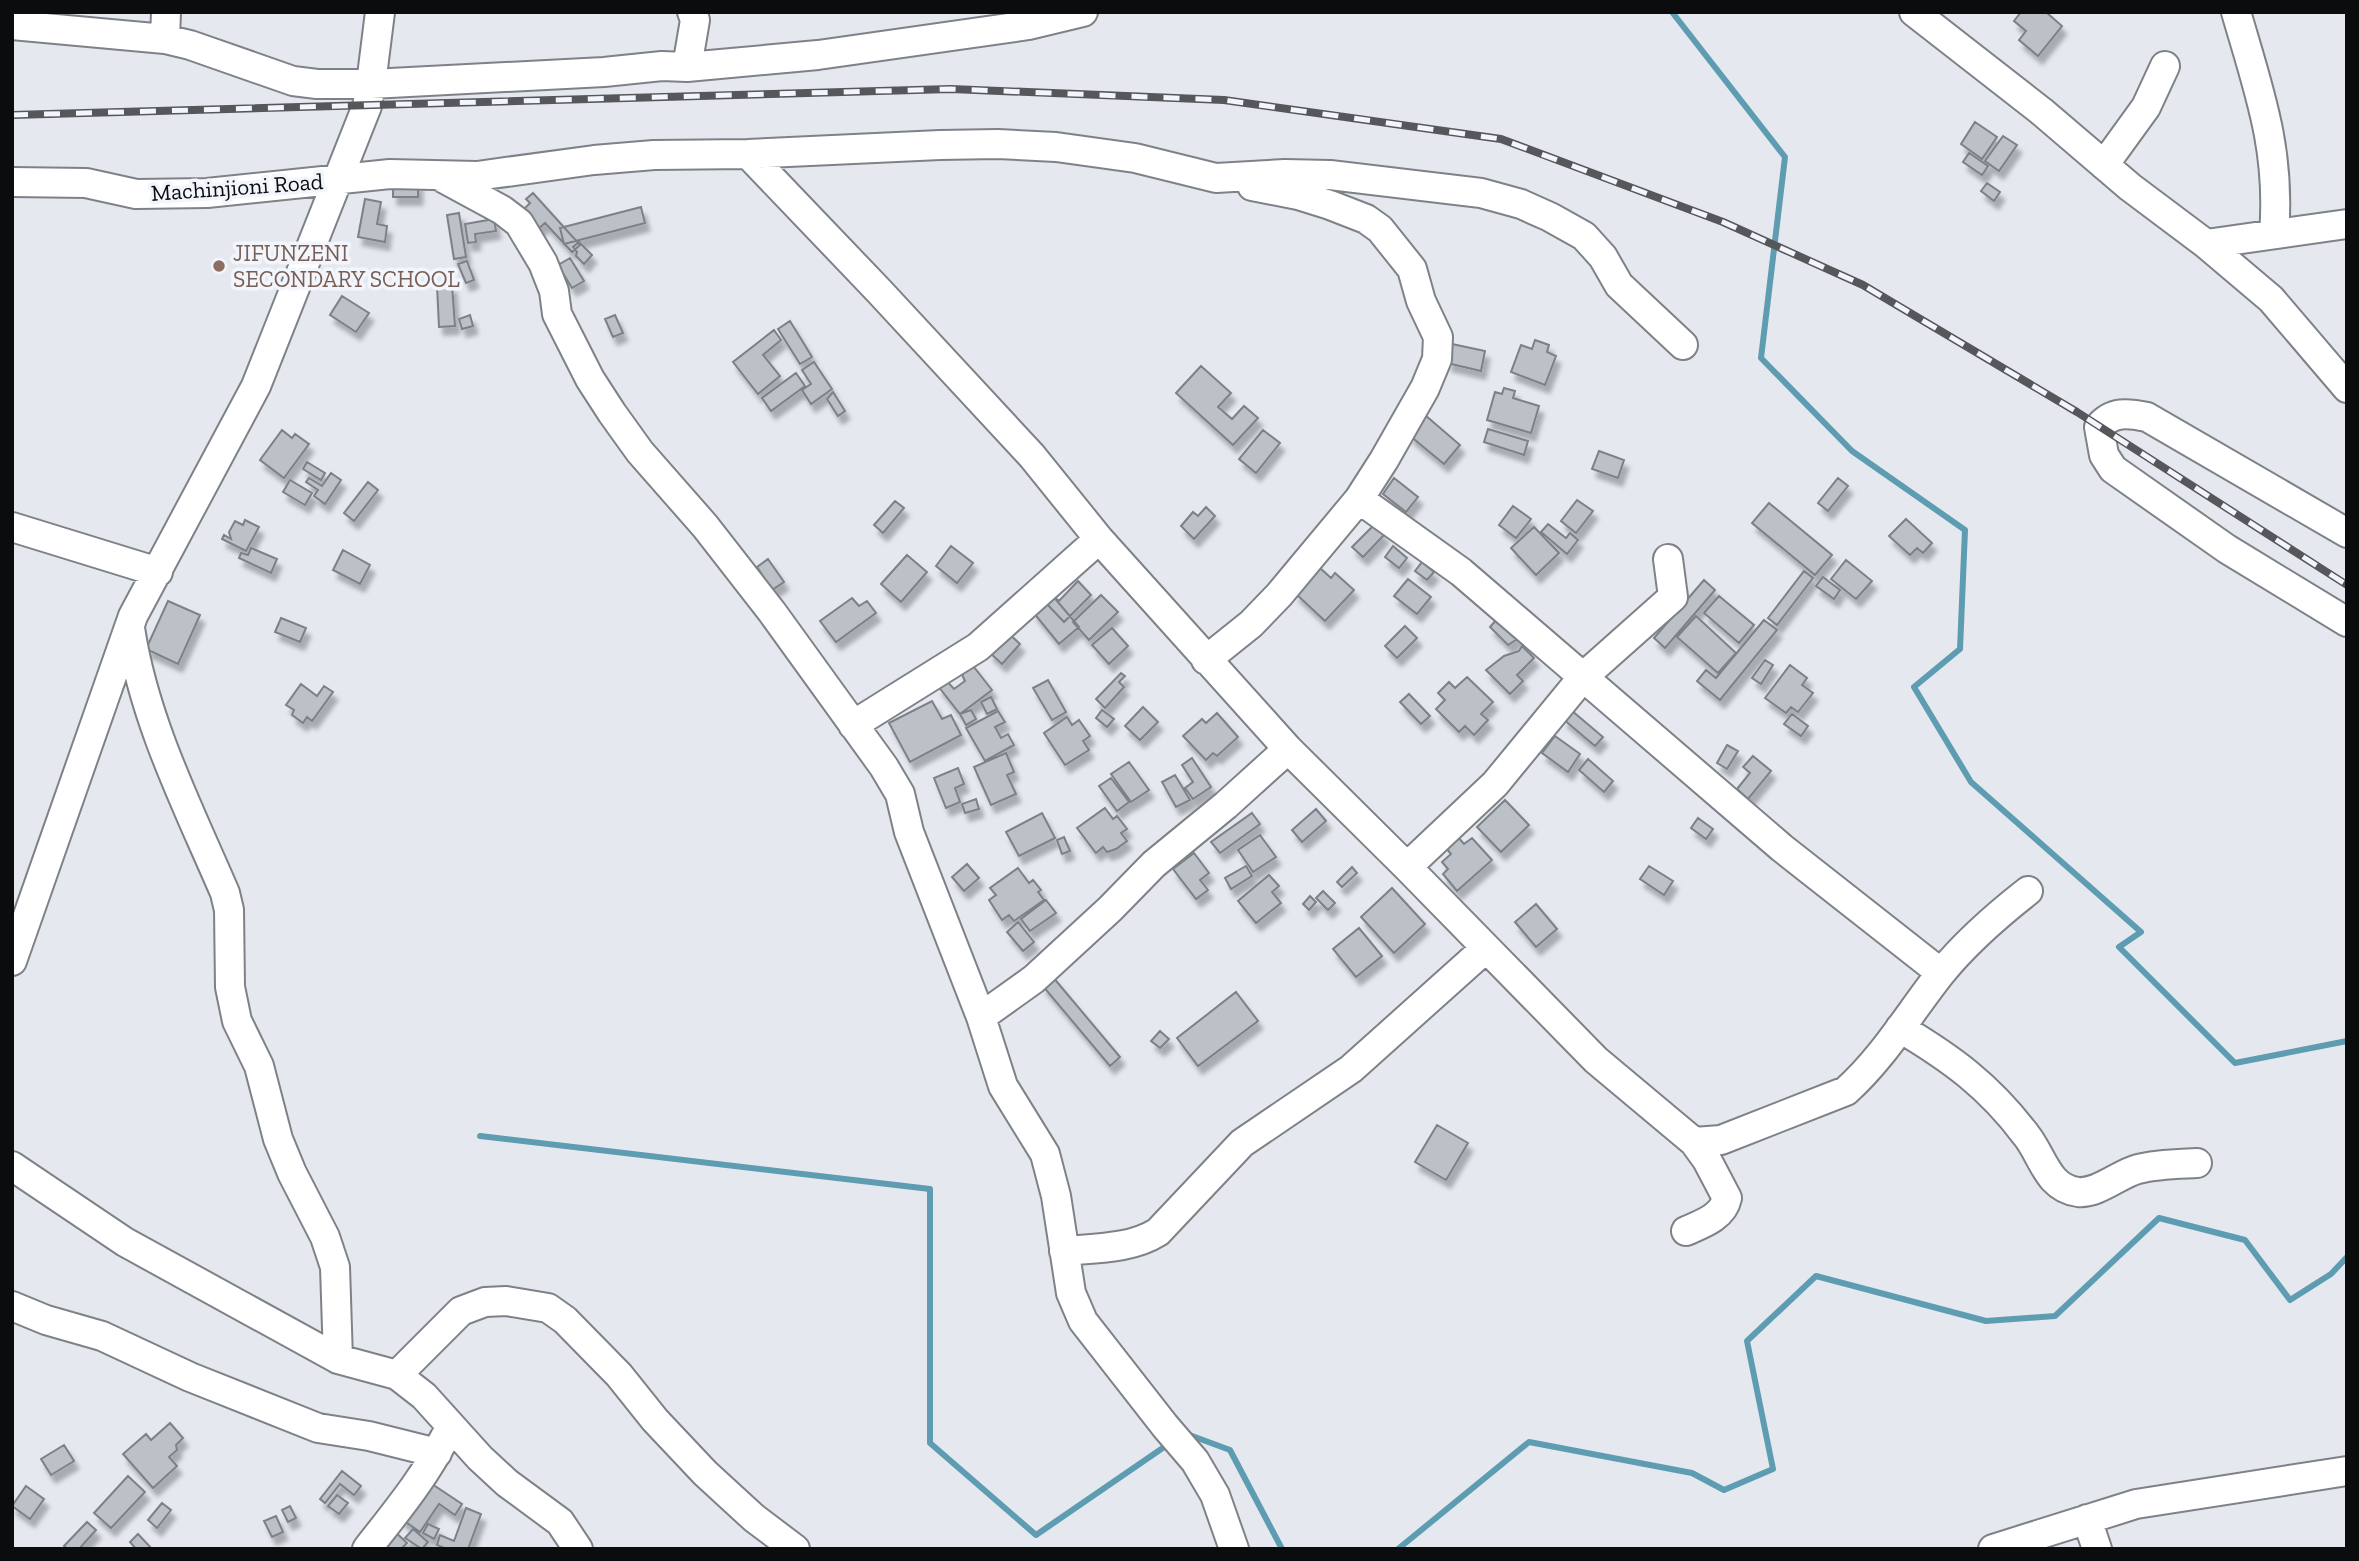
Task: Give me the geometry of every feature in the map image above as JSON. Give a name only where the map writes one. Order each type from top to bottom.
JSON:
[{"type":"street","points":[[12,961],[130,626],[256,386],[366,106],[372,84],[380,12]]},
{"type":"street","points":[[687,66],[695,20],[692,12]]},
{"type":"street","points":[[12,25],[165,26],[190,45],[293,81],[372,84],[604,72],[818,55],[1029,25],[1083,12]]},
{"type":"street","points":[[1914,12],[2041,111],[2271,299],[2347,388]]},
{"type":"street","points":[[2236,12],[2270,134],[2277,199],[2274,234]]},
{"type":"street","points":[[2105,165],[2146,107],[2165,66]]},
{"type":"street","name":"Machinjioni Road","points":[[12,182],[86,183],[135,194],[207,193],[390,174],[477,176],[594,160],[654,155],[998,144],[1056,147],[1135,158],[1216,178]]},
{"type":"street","points":[[748,154],[879,290],[1032,456],[1099,539],[1288,749],[1597,1060],[1693,1143],[1707,1160],[1727,1198],[1724,1207],[1710,1220],[1686,1231]]},
{"type":"street","points":[[436,174],[502,210],[519,223],[543,263],[554,291],[557,314],[590,379],[612,413],[640,452],[705,526],[758,593],[884,767],[900,794],[909,832],[981,1017],[1003,1086],[1045,1154],[1056,1196],[1071,1293],[1083,1321],[1195,1461],[1215,1495],[1234,1549]]},
{"type":"street","points":[[1216,178],[1286,174],[1330,175],[1481,193],[1521,204],[1584,236],[1602,257],[1619,285],[1683,345]]},
{"type":"street","points":[[1206,660],[1251,624],[1279,595],[1359,499],[1424,388],[1437,359],[1438,337],[1421,300],[1412,269],[1380,229],[1366,219],[1298,195],[1216,178]]},
{"type":"street","points":[[2206,244],[2347,223]]},
{"type":"street","points":[[2347,533],[2147,417],[2129,413],[2118,415],[2106,419],[2099,428],[2105,455],[2113,469],[2227,549],[2347,622]]},
{"type":"street","points":[[1359,499],[1461,572],[1782,848],[1941,973]]},
{"type":"street","points":[[12,527],[158,572]]},
{"type":"street","points":[[853,725],[978,647],[1099,539]]},
{"type":"street","points":[[1407,867],[1495,784],[1583,677],[1673,597],[1668,559]]},
{"type":"street","points":[[130,626],[135,658],[148,704],[225,893],[230,924],[230,987],[237,1021],[259,1066],[278,1139],[325,1237],[335,1267],[338,1359]]},
{"type":"street","points":[[981,1017],[1034,979],[1110,909],[1154,863],[1226,805],[1288,749]]},
{"type":"street","points":[[1693,1143],[1721,1140],[1846,1091],[1863,1077],[1941,973],[1968,942],[2028,891]]},
{"type":"street","points":[[1064,1251],[1146,1240],[1158,1231],[1242,1143],[1351,1069],[1486,948]]},
{"type":"street","points":[[1900,1028],[1941,1053],[1986,1088],[2028,1136],[2050,1177],[2065,1189],[2082,1192],[2136,1170],[2159,1165],[2197,1163]]},
{"type":"street","points":[[12,1166],[125,1242],[338,1359],[397,1375],[413,1385],[480,1458],[507,1483],[560,1522],[579,1549]]},
{"type":"street","points":[[397,1375],[461,1311],[485,1302],[506,1301],[548,1308],[565,1320],[619,1375],[654,1420],[705,1474],[754,1518],[795,1549]]},
{"type":"street","points":[[12,1306],[46,1320],[102,1336],[190,1377],[317,1428],[369,1436],[437,1453]]},
{"type":"street","points":[[367,1549],[437,1453],[451,1424]]},
{"type":"street","points":[[1993,1549],[2136,1504],[2347,1471]]},
{"type":"street","points":[[2087,1519],[2097,1549]]},
{"type":"building","points":[[2021,12],[2046,12],[2062,26],[2038,56],[2019,40],[2026,31],[2014,21]]},
{"type":"building","points":[[1975,122],[1997,137],[1982,159],[1961,144]]},
{"type":"building","points":[[2003,136],[2017,145],[1999,171],[1985,161]]},
{"type":"building","points":[[1969,153],[1988,166],[1982,175],[1963,162]]},
{"type":"building","points":[[393,182],[418,182],[418,197],[393,197]]},
{"type":"building","points":[[1987,183],[2000,192],[1994,201],[1981,191]]},
{"type":"building","points":[[533,193],[580,245],[572,252],[545,223],[538,229],[522,211],[530,203],[526,199]]},
{"type":"building","points":[[365,199],[381,202],[377,224],[387,226],[385,242],[358,237]]},
{"type":"building","points":[[641,207],[645,223],[564,244],[560,228]]},
{"type":"building","points":[[459,213],[466,257],[454,259],[447,215]]},
{"type":"building","points":[[494,219],[496,231],[475,234],[476,242],[468,243],[465,224]]},
{"type":"building","points":[[579,242],[592,255],[584,264],[576,256],[577,252],[573,247]]},
{"type":"building","points":[[570,258],[584,281],[572,288],[558,265]]},
{"type":"building","points":[[467,261],[474,280],[466,283],[458,264]]},
{"type":"building","points":[[452,285],[455,326],[439,327],[437,286]]},
{"type":"building","points":[[342,296],[369,313],[356,332],[330,315]]},
{"type":"building","points":[[470,315],[473,326],[462,329],[459,319]]},
{"type":"building","points":[[615,315],[623,333],[613,337],[605,319]]},
{"type":"building","points":[[790,321],[812,357],[800,364],[778,329]]},
{"type":"building","points":[[774,330],[781,340],[763,355],[780,376],[758,394],[733,362]]},
{"type":"building","points":[[1535,340],[1549,345],[1547,352],[1556,356],[1545,385],[1511,372],[1521,345],[1532,349]]},
{"type":"building","points":[[1452,344],[1485,351],[1481,371],[1447,363]]},
{"type":"building","points":[[814,362],[832,389],[811,404],[802,390],[811,384],[802,370]]},
{"type":"building","points":[[1201,366],[1231,393],[1218,407],[1232,419],[1244,406],[1258,418],[1233,445],[1176,393]]},
{"type":"building","points":[[796,373],[805,386],[771,411],[762,398]]},
{"type":"building","points":[[1504,388],[1515,391],[1513,398],[1539,406],[1531,433],[1487,420],[1495,392],[1502,394]]},
{"type":"building","points":[[833,392],[845,411],[838,416],[827,399]]},
{"type":"building","points":[[1425,415],[1460,445],[1444,464],[1409,435]]},
{"type":"building","points":[[1488,429],[1528,441],[1524,455],[1484,442]]},
{"type":"building","points":[[282,430],[292,438],[295,434],[309,444],[284,478],[260,460]]},
{"type":"building","points":[[1263,430],[1280,443],[1256,473],[1239,459]]},
{"type":"building","points":[[1599,451],[1624,460],[1618,478],[1592,469]]},
{"type":"building","points":[[307,462],[325,473],[321,480],[303,469]]},
{"type":"building","points":[[331,473],[341,480],[325,504],[314,496],[318,490],[306,482],[309,478],[322,486]]},
{"type":"building","points":[[1394,478],[1418,497],[1406,512],[1383,494]]},
{"type":"building","points":[[1838,478],[1848,486],[1828,511],[1818,503]]},
{"type":"building","points":[[290,480],[312,493],[305,505],[283,492]]},
{"type":"building","points":[[368,482],[378,490],[354,521],[344,513]]},
{"type":"building","points":[[1577,500],[1593,511],[1576,533],[1561,521]]},
{"type":"building","points":[[895,501],[904,508],[883,533],[874,525]]},
{"type":"building","points":[[1769,503],[1832,555],[1815,575],[1752,523]]},
{"type":"building","points":[[1513,506],[1531,519],[1516,538],[1499,525]]},
{"type":"building","points":[[1206,507],[1215,516],[1194,539],[1181,526],[1193,512],[1198,516]]},
{"type":"building","points":[[1906,519],[1932,543],[1923,553],[1917,548],[1910,555],[1889,536]]},
{"type":"building","points":[[245,520],[259,527],[246,551],[222,539],[224,535],[231,539],[229,532],[235,521],[243,525]]},
{"type":"building","points":[[1548,524],[1566,538],[1570,533],[1578,540],[1567,554],[1541,532]]},
{"type":"building","points":[[1374,525],[1384,535],[1363,557],[1352,547]]},
{"type":"building","points":[[1534,527],[1559,553],[1536,575],[1511,548]]},
{"type":"building","points":[[951,546],[973,563],[957,583],[936,566]]},
{"type":"building","points":[[1393,546],[1407,558],[1399,568],[1385,557]]},
{"type":"building","points":[[251,548],[277,559],[271,573],[239,558],[241,553],[248,555]]},
{"type":"building","points":[[343,550],[370,565],[360,584],[333,570]]},
{"type":"building","points":[[907,555],[927,572],[901,602],[881,584]]},
{"type":"building","points":[[768,559],[784,582],[772,590],[757,567]]},
{"type":"building","points":[[1846,560],[1872,581],[1856,599],[1831,579]]},
{"type":"building","points":[[1422,562],[1434,572],[1427,580],[1415,571]]},
{"type":"building","points":[[1319,567],[1331,578],[1335,573],[1354,590],[1325,621],[1295,593]]},
{"type":"building","points":[[1804,571],[1813,578],[1777,625],[1768,618]]},
{"type":"building","points":[[1823,577],[1840,590],[1834,599],[1816,586]]},
{"type":"building","points":[[1408,579],[1431,597],[1417,614],[1394,596]]},
{"type":"building","points":[[1704,580],[1715,590],[1665,648],[1654,638]]},
{"type":"building","points":[[1078,581],[1091,595],[1064,622],[1046,603],[1053,596],[1059,601]]},
{"type":"building","points":[[1052,595],[1079,627],[1059,644],[1033,612]]},
{"type":"building","points":[[1101,595],[1118,612],[1089,640],[1073,622]]},
{"type":"building","points":[[1719,596],[1754,625],[1739,643],[1704,613]]},
{"type":"building","points":[[852,598],[859,606],[867,601],[876,613],[836,642],[820,621]]},
{"type":"building","points":[[168,601],[200,615],[178,664],[146,649]]},
{"type":"building","points":[[1696,616],[1736,653],[1718,673],[1677,637]]},
{"type":"building","points":[[281,618],[306,628],[300,642],[275,632]]},
{"type":"building","points":[[1497,619],[1519,638],[1508,645],[1490,627]]},
{"type":"building","points":[[1764,620],[1777,630],[1720,700],[1697,681],[1706,670],[1716,678]]},
{"type":"building","points":[[1405,626],[1417,638],[1397,658],[1385,646]]},
{"type":"building","points":[[1112,628],[1128,646],[1109,664],[1092,645]]},
{"type":"building","points":[[1007,632],[1020,644],[1002,664],[989,652]]},
{"type":"building","points":[[1522,646],[1534,658],[1517,675],[1523,681],[1510,694],[1486,670],[1504,656],[1519,651]]},
{"type":"building","points":[[1765,660],[1773,665],[1761,684],[1752,678]]},
{"type":"building","points":[[970,662],[992,690],[960,714],[938,686],[946,680],[954,689],[965,681],[960,670]]},
{"type":"building","points":[[1790,665],[1807,678],[1802,685],[1813,693],[1798,712],[1791,707],[1786,713],[1765,698]]},
{"type":"building","points":[[1121,673],[1125,676],[1119,682],[1124,687],[1105,708],[1096,699]]},
{"type":"building","points":[[1467,677],[1493,702],[1481,714],[1488,720],[1474,735],[1465,726],[1459,732],[1436,709],[1445,700],[1438,693],[1449,682],[1455,688]]},
{"type":"building","points":[[1048,680],[1066,712],[1052,720],[1033,688]]},
{"type":"building","points":[[301,684],[317,696],[324,686],[333,692],[312,721],[307,717],[303,723],[292,715],[294,710],[286,705]]},
{"type":"building","points":[[1409,694],[1430,716],[1421,724],[1400,702]]},
{"type":"building","points":[[991,697],[997,709],[987,714],[981,702]]},
{"type":"building","points":[[932,701],[942,719],[951,715],[961,735],[910,762],[889,723]]},
{"type":"building","points":[[1143,707],[1158,722],[1140,740],[1125,726]]},
{"type":"building","points":[[971,710],[976,719],[966,725],[960,714]]},
{"type":"building","points":[[1102,710],[1114,719],[1107,727],[1096,718]]},
{"type":"building","points":[[1571,710],[1603,737],[1595,746],[1563,719]]},
{"type":"building","points":[[998,711],[1005,722],[995,727],[1001,738],[1008,734],[1014,745],[985,761],[966,728]]},
{"type":"building","points":[[1217,713],[1238,737],[1217,756],[1213,753],[1206,760],[1183,736],[1202,719],[1206,723]]},
{"type":"building","points":[[1792,714],[1808,726],[1801,736],[1784,724]]},
{"type":"building","points":[[1067,717],[1072,725],[1079,720],[1090,736],[1083,741],[1089,750],[1065,765],[1044,733]]},
{"type":"building","points":[[1555,736],[1580,754],[1568,772],[1542,753]]},
{"type":"building","points":[[1727,745],[1738,751],[1727,769],[1717,763]]},
{"type":"building","points":[[1006,753],[1014,772],[1007,775],[1016,794],[991,805],[974,767]]},
{"type":"building","points":[[1753,756],[1771,771],[1748,799],[1737,789],[1750,773],[1743,767]]},
{"type":"building","points":[[1192,758],[1211,787],[1193,799],[1185,788],[1193,782],[1182,765]]},
{"type":"building","points":[[1588,759],[1613,781],[1604,792],[1579,770]]},
{"type":"building","points":[[1129,762],[1149,790],[1131,802],[1111,774]]},
{"type":"building","points":[[958,768],[964,784],[955,788],[960,802],[946,808],[934,778]]},
{"type":"building","points":[[1175,775],[1190,800],[1176,807],[1162,782]]},
{"type":"building","points":[[1111,778],[1129,802],[1117,811],[1099,786]]},
{"type":"building","points":[[976,799],[979,809],[965,813],[962,804]]},
{"type":"building","points":[[1505,800],[1529,825],[1501,852],[1477,827]]},
{"type":"building","points":[[1105,808],[1113,819],[1117,816],[1127,829],[1121,833],[1127,841],[1116,849],[1107,852],[1103,847],[1096,853],[1077,828]]},
{"type":"building","points":[[1316,809],[1326,821],[1302,842],[1292,830]]},
{"type":"building","points":[[1042,813],[1055,838],[1019,856],[1006,832]]},
{"type":"building","points":[[1252,813],[1260,824],[1220,853],[1211,842]]},
{"type":"building","points":[[1698,818],[1713,829],[1706,839],[1691,828]]},
{"type":"building","points":[[1260,835],[1276,857],[1253,872],[1238,850]]},
{"type":"building","points":[[1064,837],[1070,851],[1062,854],[1057,840]]},
{"type":"building","points":[[1458,837],[1464,844],[1472,838],[1492,860],[1457,891],[1443,874],[1448,869],[1442,862],[1451,854],[1446,848]]},
{"type":"building","points":[[1194,853],[1209,873],[1200,880],[1208,890],[1196,899],[1173,869]]},
{"type":"building","points":[[967,864],[979,878],[964,891],[952,877]]},
{"type":"building","points":[[1246,866],[1252,876],[1231,889],[1225,878]]},
{"type":"building","points":[[1649,866],[1673,881],[1664,895],[1640,879]]},
{"type":"building","points":[[1352,867],[1357,873],[1342,887],[1337,882]]},
{"type":"building","points":[[1018,868],[1029,883],[1033,880],[1041,890],[1038,892],[1044,900],[1014,921],[1009,915],[1002,920],[989,900],[996,895],[990,888]]},
{"type":"building","points":[[1269,875],[1279,886],[1272,892],[1281,903],[1256,923],[1238,901]]},
{"type":"building","points":[[1392,888],[1425,924],[1394,953],[1361,917]]},
{"type":"building","points":[[1323,891],[1335,903],[1328,910],[1316,898]]},
{"type":"building","points":[[1310,896],[1316,902],[1309,910],[1303,904]]},
{"type":"building","points":[[1046,900],[1056,913],[1030,931],[1021,919]]},
{"type":"building","points":[[1536,904],[1557,929],[1536,947],[1515,922]]},
{"type":"building","points":[[1018,922],[1034,942],[1023,951],[1007,932]]},
{"type":"building","points":[[1359,928],[1382,956],[1356,977],[1333,949]]},
{"type":"building","points":[[1052,976],[1120,1057],[1110,1066],[1042,985]]},
{"type":"building","points":[[1236,992],[1258,1021],[1198,1066],[1177,1038]]},
{"type":"building","points":[[1160,1031],[1169,1039],[1160,1048],[1151,1041]]},
{"type":"building","points":[[1437,1125],[1468,1143],[1446,1180],[1415,1162]]},
{"type":"building","points":[[170,1423],[183,1438],[176,1445],[177,1450],[169,1457],[177,1466],[153,1488],[123,1454],[146,1434],[151,1440]]},
{"type":"building","points":[[64,1445],[74,1461],[51,1475],[41,1459]]},
{"type":"building","points":[[342,1471],[361,1486],[354,1495],[340,1484],[325,1503],[320,1499]]},
{"type":"building","points":[[128,1476],[145,1492],[111,1528],[94,1513]]},
{"type":"building","points":[[426,1480],[462,1504],[455,1515],[439,1504],[420,1532],[400,1518]]},
{"type":"building","points":[[26,1486],[44,1499],[30,1519],[12,1506]]},
{"type":"building","points":[[337,1495],[348,1503],[339,1514],[328,1506]]},
{"type":"building","points":[[162,1503],[171,1510],[157,1528],[148,1520]]},
{"type":"building","points":[[290,1506],[296,1518],[288,1522],[282,1510]]},
{"type":"building","points":[[466,1508],[481,1514],[468,1549],[447,1549],[437,1545],[440,1535],[454,1541]]},
{"type":"building","points":[[276,1516],[283,1532],[272,1537],[264,1521]]},
{"type":"building","points":[[87,1522],[96,1530],[79,1549],[68,1549],[64,1546]]},
{"type":"building","points":[[428,1524],[439,1529],[434,1539],[423,1533]]},
{"type":"building","points":[[391,1528],[407,1543],[401,1549],[372,1549]]},
{"type":"building","points":[[413,1529],[428,1542],[422,1549],[405,1538]]},
{"type":"building","points":[[138,1534],[152,1549],[136,1549],[130,1542]]},
{"type":"waterway","points":[[1672,12],[1785,157],[1761,358],[1852,451],[1965,530],[1960,649],[1914,687],[1971,782],[2141,932],[2119,947],[2235,1063],[2347,1041]]},
{"type":"waterway","points":[[480,1136],[930,1189],[930,1443],[1036,1535],[1170,1443]]},
{"type":"waterway","points":[[1398,1549],[1529,1442],[1692,1473],[1724,1490],[1773,1469],[1747,1341],[1816,1276],[1986,1321],[2055,1316],[2159,1218],[2245,1240],[2290,1300],[2331,1274],[2347,1257]]},
{"type":"waterway","points":[[1184,1433],[1230,1450],[1282,1549]]},
{"type":"railway","points":[[12,115],[951,89],[1224,100],[1501,139],[1723,222],[1863,285],[2077,412],[2347,585]]},
{"type":"place","name":"JIFUNZENI SECONDARY SCHOOL","points":[[219,266]]}]
